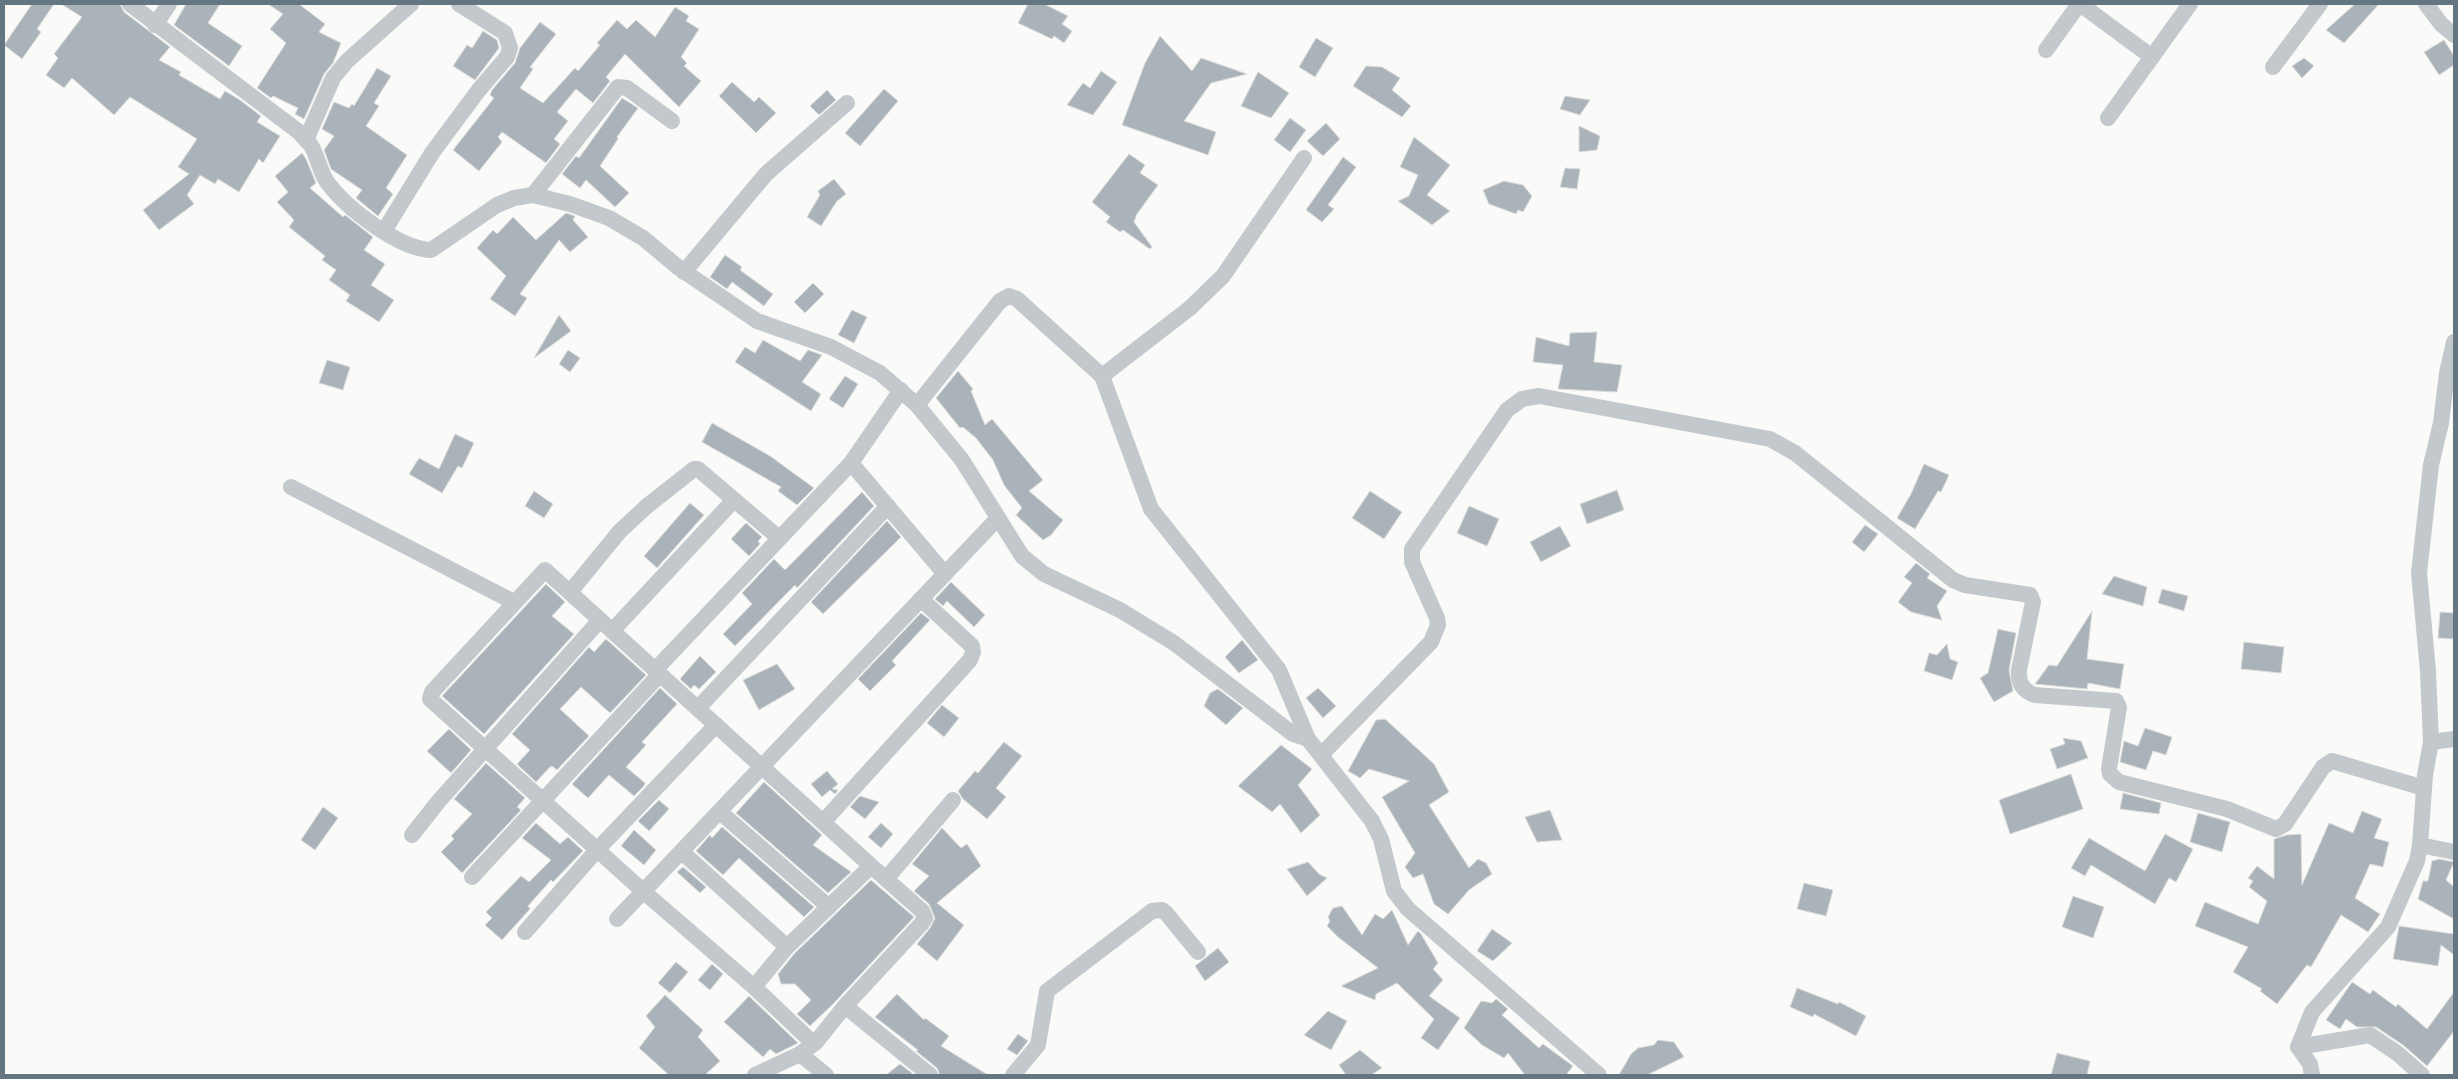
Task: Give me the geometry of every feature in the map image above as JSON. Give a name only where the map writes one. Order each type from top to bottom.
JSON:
[{"type":"street","points":[[130,4],[155,25],[287,122],[311,146],[326,181],[356,211],[384,231],[422,250],[431,250],[497,205],[514,198],[532,196],[570,204],[609,218],[643,238],[684,272],[757,321],[831,347],[880,373],[917,405],[962,460],[1022,556],[1044,574],[1120,610],[1174,643],[1292,734],[1308,739]]},
{"type":"street","points":[[155,25],[169,4]]},
{"type":"street","points":[[306,140],[332,78],[346,61],[411,4]]},
{"type":"street","points":[[384,231],[432,153],[478,91],[507,57],[510,48],[505,33],[460,4]]},
{"type":"street","points":[[2046,50],[2080,4],[2152,57]]},
{"type":"street","points":[[2108,118],[2190,4]]},
{"type":"street","points":[[2273,67],[2320,4]]},
{"type":"street","points":[[2426,4],[2441,24],[2454,35]]},
{"type":"street","points":[[532,196],[618,87],[627,88],[672,121]]},
{"type":"street","points":[[684,272],[766,174],[847,103]]},
{"type":"street","points":[[1102,376],[1190,308],[1223,276],[1304,158]]},
{"type":"street","points":[[917,405],[1000,301],[1009,296],[1017,299],[1102,376],[1151,508],[1279,670],[1308,739],[1372,821],[1382,839],[1394,891],[1408,909],[1599,1075]]},
{"type":"street","points":[[2298,1047],[2312,1012],[2388,927],[2417,861],[2424,788],[2431,742],[2428,671],[2419,573],[2429,474],[2441,423],[2447,373],[2454,342]]},
{"type":"street","points":[[472,877],[779,538],[851,462],[901,390]]},
{"type":"street","points":[[1321,755],[1431,642],[1438,625],[1437,618],[1412,562],[1412,549],[1507,410],[1522,399],[1539,396],[1770,439],[1795,453],[1954,580],[1965,585],[2030,596],[2033,602],[2018,670],[2020,682],[2026,691],[2035,695],[2113,699],[2119,703],[2109,769],[2110,774],[2119,782],[2227,809],[2276,829],[2285,824],[2323,767],[2332,761],[2424,788]]},
{"type":"street","points":[[851,462],[945,574]]},
{"type":"street","points":[[570,592],[620,531],[646,506],[690,470],[698,469],[779,538]]},
{"type":"street","points":[[291,487],[514,602]]},
{"type":"street","points":[[412,835],[438,802],[606,626],[734,500]]},
{"type":"street","points":[[698,708],[888,506]]},
{"type":"street","points":[[617,919],[998,518]]},
{"type":"street","points":[[755,1075],[800,1054],[816,1042],[845,1006],[922,923],[924,918],[922,911],[545,570],[432,692],[430,699],[644,892],[754,987],[811,1041],[816,1042]]},
{"type":"street","points":[[824,822],[970,660],[973,652],[972,646],[921,599]]},
{"type":"street","points":[[525,932],[597,850],[716,725]]},
{"type":"street","points":[[2431,742],[2454,738]]},
{"type":"street","points":[[886,879],[953,800]]},
{"type":"street","points":[[720,812],[829,907]]},
{"type":"street","points":[[2420,845],[2454,852]]},
{"type":"street","points":[[682,852],[788,947]]},
{"type":"street","points":[[754,987],[788,947],[869,868],[869,864]]},
{"type":"street","points":[[1013,1075],[1038,1045],[1047,991],[1152,911],[1162,910],[1166,913],[1198,952]]},
{"type":"street","points":[[845,1006],[930,1075]]},
{"type":"street","points":[[2298,1047],[2370,1035],[2381,1040],[2422,1075]]},
{"type":"street","points":[[2298,1047],[2310,1064],[2312,1075]]},
{"type":"street","points":[[800,1054],[826,1075]]},
{"type":"building","points":[[32,4],[54,4],[37,29],[41,32],[22,59],[4,45]]},
{"type":"building","points":[[61,4],[120,4],[124,12],[170,47],[159,60],[181,72],[179,75],[220,99],[225,91],[240,100],[261,116],[257,122],[280,136],[263,163],[259,159],[239,192],[218,179],[215,184],[200,175],[187,195],[194,204],[159,230],[143,210],[189,174],[178,167],[197,139],[130,97],[114,115],[72,78],[64,88],[46,75],[58,58],[54,54],[82,17]]},
{"type":"building","points":[[186,4],[220,4],[208,23],[242,46],[229,66],[174,25]]},
{"type":"building","points":[[268,4],[299,4],[325,24],[319,32],[341,43],[333,63],[324,74],[304,119],[295,114],[298,108],[273,96],[271,98],[257,88],[286,43],[270,29],[283,14]]},
{"type":"building","points":[[1028,4],[1044,4],[1068,16],[1062,24],[1072,31],[1064,43],[1054,36],[1052,39],[1018,23]]},
{"type":"building","points":[[2355,4],[2379,4],[2344,43],[2326,30]]},
{"type":"building","points":[[675,7],[689,16],[686,21],[699,29],[681,57],[687,63],[684,66],[701,81],[679,107],[625,54],[606,77],[610,81],[593,103],[576,89],[557,112],[568,121],[554,139],[560,144],[546,163],[502,132],[498,137],[502,142],[479,171],[453,150],[494,98],[490,95],[492,90],[515,63],[520,48],[540,22],[556,34],[530,67],[533,69],[520,88],[543,103],[575,68],[578,71],[600,45],[597,43],[617,20],[627,29],[636,20],[655,37]]},
{"type":"building","points":[[483,31],[497,40],[499,48],[475,80],[453,66],[467,45],[472,48]]},
{"type":"building","points":[[1160,36],[1192,71],[1201,58],[1247,74],[1211,83],[1184,121],[1216,132],[1208,155],[1122,125],[1145,63]]},
{"type":"building","points":[[1316,38],[1333,48],[1315,77],[1299,67]]},
{"type":"building","points":[[2444,40],[2454,56],[2454,65],[2439,75],[2424,52]]},
{"type":"building","points":[[2304,58],[2314,66],[2302,78],[2292,66]]},
{"type":"building","points":[[1366,66],[1382,67],[1400,78],[1392,90],[1411,106],[1402,117],[1353,86]]},
{"type":"building","points":[[377,68],[391,76],[374,103],[379,106],[366,126],[407,155],[386,188],[393,194],[378,216],[356,198],[362,190],[331,169],[324,150],[334,136],[322,129],[334,102],[349,108],[352,104],[354,106]]},
{"type":"building","points":[[1101,71],[1117,82],[1093,115],[1067,105],[1083,83],[1090,88]]},
{"type":"building","points":[[1258,72],[1289,93],[1271,118],[1241,106]]},
{"type":"building","points":[[732,82],[754,102],[759,97],[776,113],[756,133],[719,96]]},
{"type":"building","points":[[884,89],[898,101],[860,146],[845,133]]},
{"type":"building","points":[[827,90],[836,100],[819,115],[810,106]]},
{"type":"building","points":[[1565,96],[1590,100],[1580,115],[1560,109]]},
{"type":"building","points":[[622,98],[638,108],[617,137],[618,139],[600,166],[629,193],[615,207],[586,180],[580,188],[562,174],[576,156],[579,158]]},
{"type":"building","points":[[1290,118],[1306,130],[1290,152],[1274,140]]},
{"type":"building","points":[[1326,123],[1340,139],[1323,156],[1307,141]]},
{"type":"building","points":[[1579,126],[1600,136],[1597,150],[1579,152]]},
{"type":"building","points":[[1414,137],[1450,165],[1427,195],[1450,211],[1432,225],[1398,201],[1409,196],[1418,175],[1400,167]]},
{"type":"building","points":[[302,153],[316,183],[310,188],[343,217],[345,215],[373,237],[364,250],[385,264],[371,285],[394,300],[379,322],[346,301],[350,295],[329,280],[336,270],[322,260],[325,256],[289,227],[294,220],[277,202],[288,192],[275,176]]},
{"type":"building","points":[[1129,154],[1145,165],[1140,173],[1158,185],[1137,214],[1134,222],[1152,247],[1150,249],[1123,230],[1120,232],[1106,222],[1110,217],[1092,202]]},
{"type":"building","points":[[1343,157],[1356,167],[1328,205],[1334,209],[1322,222],[1306,210]]},
{"type":"building","points":[[1565,168],[1580,169],[1577,189],[1560,187]]},
{"type":"building","points":[[834,179],[846,194],[837,201],[821,226],[807,217],[820,195],[818,191]]},
{"type":"building","points":[[1504,181],[1523,185],[1532,196],[1523,212],[1518,210],[1516,214],[1489,204],[1483,190]]},
{"type":"building","points":[[566,213],[575,216],[573,220],[588,237],[570,252],[559,240],[520,294],[527,298],[515,316],[490,299],[506,276],[477,248],[493,230],[497,234],[513,217],[536,240]]},
{"type":"building","points":[[725,255],[742,267],[740,270],[773,294],[764,306],[732,282],[727,289],[710,277]]},
{"type":"building","points":[[813,283],[824,294],[805,313],[794,302]]},
{"type":"building","points":[[852,310],[867,317],[854,343],[838,335]]},
{"type":"building","points":[[559,315],[571,331],[534,358]]},
{"type":"building","points":[[1597,332],[1594,362],[1622,365],[1617,392],[1558,389],[1563,365],[1533,362],[1536,337],[1569,346],[1570,333]]},
{"type":"building","points":[[763,340],[800,361],[808,350],[822,355],[802,382],[821,394],[811,411],[735,362],[745,347],[755,353]]},
{"type":"building","points":[[568,350],[580,358],[570,372],[559,364]]},
{"type":"building","points":[[327,360],[350,367],[343,390],[319,383]]},
{"type":"building","points":[[958,371],[973,389],[971,391],[985,425],[992,419],[1043,480],[1029,491],[1063,520],[1051,535],[1043,540],[1016,515],[1022,508],[1004,485],[993,460],[976,438],[963,427],[960,428],[936,398]]},
{"type":"building","points":[[845,376],[858,384],[843,408],[829,399]]},
{"type":"building","points":[[712,423],[770,456],[814,488],[797,505],[778,491],[781,487],[702,442]]},
{"type":"building","points":[[455,434],[474,443],[462,468],[458,466],[442,493],[409,474],[419,458],[439,469]]},
{"type":"building","points":[[1924,464],[1949,475],[1941,492],[1938,491],[1915,529],[1897,518],[1911,494]]},
{"type":"building","points":[[1617,490],[1624,510],[1587,524],[1580,504]]},
{"type":"building","points":[[534,491],[553,504],[544,518],[525,506]]},
{"type":"building","points":[[1370,491],[1402,512],[1384,539],[1352,518]]},
{"type":"building","points":[[862,492],[874,506],[797,588],[795,585],[735,646],[723,634],[752,604],[742,593],[774,559],[785,570]]},
{"type":"building","points":[[690,503],[704,515],[657,568],[644,556]]},
{"type":"building","points":[[1469,506],[1499,519],[1487,546],[1457,533]]},
{"type":"building","points":[[887,521],[901,537],[823,614],[811,602]]},
{"type":"building","points":[[746,523],[762,537],[758,541],[760,544],[749,556],[731,539]]},
{"type":"building","points":[[1865,525],[1878,534],[1864,552],[1852,542]]},
{"type":"building","points":[[1560,526],[1571,546],[1541,562],[1530,542]]},
{"type":"building","points":[[1916,563],[1930,574],[1927,578],[1947,591],[1937,606],[1942,620],[1911,612],[1898,602],[1912,583],[1904,577]]},
{"type":"building","points":[[2114,576],[2147,587],[2143,606],[2102,594]]},
{"type":"building","points":[[951,582],[985,615],[974,627],[947,601],[943,606],[935,599]]},
{"type":"building","points":[[546,584],[565,602],[552,616],[574,634],[484,734],[442,696]]},
{"type":"building","points":[[2162,589],[2188,596],[2184,611],[2158,603]]},
{"type":"building","points":[[2092,611],[2087,659],[2124,664],[2120,689],[2088,683],[2087,689],[2035,684],[2049,665],[2057,666]]},
{"type":"building","points":[[2440,612],[2454,613],[2454,639],[2438,638]]},
{"type":"building","points":[[921,613],[930,620],[892,661],[896,665],[870,691],[858,679]]},
{"type":"building","points":[[1998,629],[2016,633],[2009,670],[2013,691],[1994,702],[1980,678],[1988,673]]},
{"type":"building","points":[[606,639],[646,675],[610,713],[581,687],[560,709],[589,736],[557,770],[552,766],[550,767],[536,782],[517,764],[530,750],[512,734],[589,647],[594,652]]},
{"type":"building","points":[[1242,640],[1258,660],[1239,673],[1225,657]]},
{"type":"building","points":[[2244,642],[2284,647],[2281,673],[2241,669]]},
{"type":"building","points":[[1947,644],[1950,659],[1958,662],[1952,680],[1924,671],[1929,653],[1937,655]]},
{"type":"building","points":[[700,656],[716,672],[699,689],[694,685],[691,689],[680,679]]},
{"type":"building","points":[[777,664],[795,689],[759,710],[743,680]]},
{"type":"building","points":[[660,688],[677,704],[642,742],[646,745],[626,767],[645,783],[644,786],[634,796],[609,775],[588,798],[572,784]]},
{"type":"building","points":[[1318,688],[1336,706],[1323,718],[1306,698]]},
{"type":"building","points":[[1218,689],[1243,708],[1226,725],[1204,706],[1210,693]]},
{"type":"building","points":[[942,705],[959,718],[944,737],[927,723]]},
{"type":"building","points":[[1385,719],[1434,764],[1449,792],[1429,805],[1469,868],[1478,859],[1486,863],[1492,874],[1469,890],[1448,914],[1434,904],[1423,874],[1413,878],[1405,867],[1415,853],[1382,797],[1409,781],[1369,769],[1360,778],[1348,771],[1376,720]]},
{"type":"building","points":[[2145,728],[2172,737],[2166,755],[2153,751],[2146,770],[2120,762],[2124,741],[2138,746]]},
{"type":"building","points":[[449,729],[471,750],[451,773],[427,751]]},
{"type":"building","points":[[2063,738],[2081,741],[2088,758],[2057,769],[2050,749],[2065,744]]},
{"type":"building","points":[[1004,742],[1022,756],[996,788],[1006,797],[987,819],[963,799],[958,791],[975,771],[978,773]]},
{"type":"building","points":[[1281,745],[1312,769],[1298,785],[1320,815],[1301,833],[1280,804],[1272,812],[1238,786]]},
{"type":"building","points":[[486,763],[525,798],[517,807],[521,810],[462,873],[441,852],[454,839],[451,836],[472,814],[454,799]]},
{"type":"building","points":[[827,771],[838,784],[832,789],[838,790],[835,794],[830,790],[822,797],[811,784]]},
{"type":"building","points":[[2071,774],[2083,809],[2010,834],[1999,800]]},
{"type":"building","points":[[764,782],[822,835],[813,845],[851,872],[828,893],[736,813]]},
{"type":"building","points":[[2123,793],[2161,803],[2159,814],[2120,809]]},
{"type":"building","points":[[860,796],[879,802],[865,819],[850,807]]},
{"type":"building","points":[[659,800],[669,809],[649,831],[638,821]]},
{"type":"building","points":[[323,807],[338,818],[315,850],[301,840]]},
{"type":"building","points":[[1550,810],[1562,840],[1537,842],[1525,817]]},
{"type":"building","points":[[2362,811],[2382,819],[2374,838],[2389,842],[2383,867],[2370,864],[2355,898],[2380,914],[2368,932],[2341,915],[2311,967],[2307,965],[2277,1004],[2260,991],[2262,989],[2233,972],[2248,947],[2195,926],[2205,902],[2258,924],[2267,901],[2249,887],[2253,881],[2248,878],[2257,866],[2274,879],[2274,839],[2287,835],[2301,834],[2302,885],[2329,823],[2353,833]]},
{"type":"building","points":[[2198,813],[2230,822],[2222,852],[2190,842]]},
{"type":"building","points":[[536,823],[560,844],[568,837],[583,851],[553,882],[551,880],[528,906],[530,909],[502,940],[485,925],[492,918],[486,912],[521,876],[529,882],[551,860],[522,838]]},
{"type":"building","points":[[881,823],[893,834],[881,848],[868,837]]},
{"type":"building","points":[[722,827],[814,907],[804,917],[739,858],[723,875],[696,851],[710,835],[712,838]]},
{"type":"building","points":[[942,828],[961,848],[967,844],[981,866],[937,903],[964,925],[937,961],[917,944],[930,928],[935,918],[929,904],[914,891],[929,876],[912,864]]},
{"type":"building","points":[[634,830],[656,850],[644,865],[621,846]]},
{"type":"building","points":[[2165,834],[2193,849],[2176,882],[2169,878],[2155,904],[2091,865],[2085,876],[2071,868],[2089,838],[2145,871]]},
{"type":"building","points":[[2439,859],[2454,862],[2446,880],[2454,887],[2454,919],[2418,899],[2423,881],[2428,881],[2432,861]]},
{"type":"building","points":[[1308,862],[1319,874],[1327,878],[1307,896],[1287,869]]},
{"type":"building","points":[[683,867],[706,887],[700,893],[677,872]]},
{"type":"building","points":[[871,880],[914,917],[810,1026],[797,1014],[811,1000],[795,984],[781,984],[778,974],[794,954]]},
{"type":"building","points":[[1804,883],[1833,890],[1826,916],[1797,909]]},
{"type":"building","points":[[2073,896],[2104,907],[2093,938],[2062,927]]},
{"type":"building","points":[[1342,906],[1362,935],[1375,914],[1383,919],[1392,910],[1408,945],[1418,931],[1421,934],[1438,963],[1433,969],[1443,980],[1429,996],[1460,1018],[1438,1050],[1421,1038],[1434,1019],[1397,983],[1376,994],[1375,1000],[1341,986],[1378,968],[1327,926],[1330,921],[1328,917],[1333,908]]},
{"type":"building","points":[[2399,926],[2454,934],[2454,955],[2441,945],[2438,966],[2393,959]]},
{"type":"building","points":[[1492,929],[1512,943],[1493,961],[1477,951]]},
{"type":"building","points":[[1218,948],[1229,962],[1205,981],[1195,966]]},
{"type":"building","points":[[676,962],[688,972],[670,993],[658,983]]},
{"type":"building","points":[[712,964],[723,974],[710,990],[698,980]]},
{"type":"building","points":[[2352,982],[2370,994],[2373,990],[2396,1007],[2398,1004],[2427,1029],[2454,992],[2454,1031],[2427,1066],[2403,1045],[2376,1027],[2357,1027],[2346,1019],[2340,1029],[2326,1020]]},
{"type":"building","points":[[1797,988],[1838,1004],[1839,1002],[1866,1016],[1856,1036],[1814,1014],[1813,1017],[1790,1007]]},
{"type":"building","points":[[897,994],[924,1020],[925,1018],[949,1036],[941,1046],[988,1075],[940,1075],[937,1068],[916,1051],[918,1050],[875,1017]]},
{"type":"building","points":[[665,995],[703,1030],[698,1037],[720,1061],[705,1075],[669,1075],[639,1048],[655,1027],[646,1016]]},
{"type":"building","points":[[749,996],[798,1043],[776,1054],[770,1049],[763,1057],[724,1022]]},
{"type":"building","points":[[1496,999],[1508,1009],[1502,1015],[1539,1048],[1543,1044],[1573,1066],[1566,1075],[1525,1075],[1508,1053],[1504,1058],[1482,1045],[1464,1028],[1481,1001],[1492,1003]]},
{"type":"building","points":[[1328,1011],[1347,1021],[1331,1050],[1304,1035]]},
{"type":"building","points":[[1018,1034],[1028,1041],[1017,1055],[1007,1049]]},
{"type":"building","points":[[1658,1040],[1674,1042],[1684,1057],[1647,1075],[1619,1075],[1631,1054],[1638,1048],[1654,1045]]},
{"type":"building","points":[[1360,1050],[1382,1068],[1371,1075],[1346,1075],[1339,1065]]},
{"type":"building","points":[[2057,1053],[2090,1061],[2087,1075],[2051,1075]]},
{"type":"building","points":[[900,1064],[912,1073],[910,1075],[886,1075]]}]
